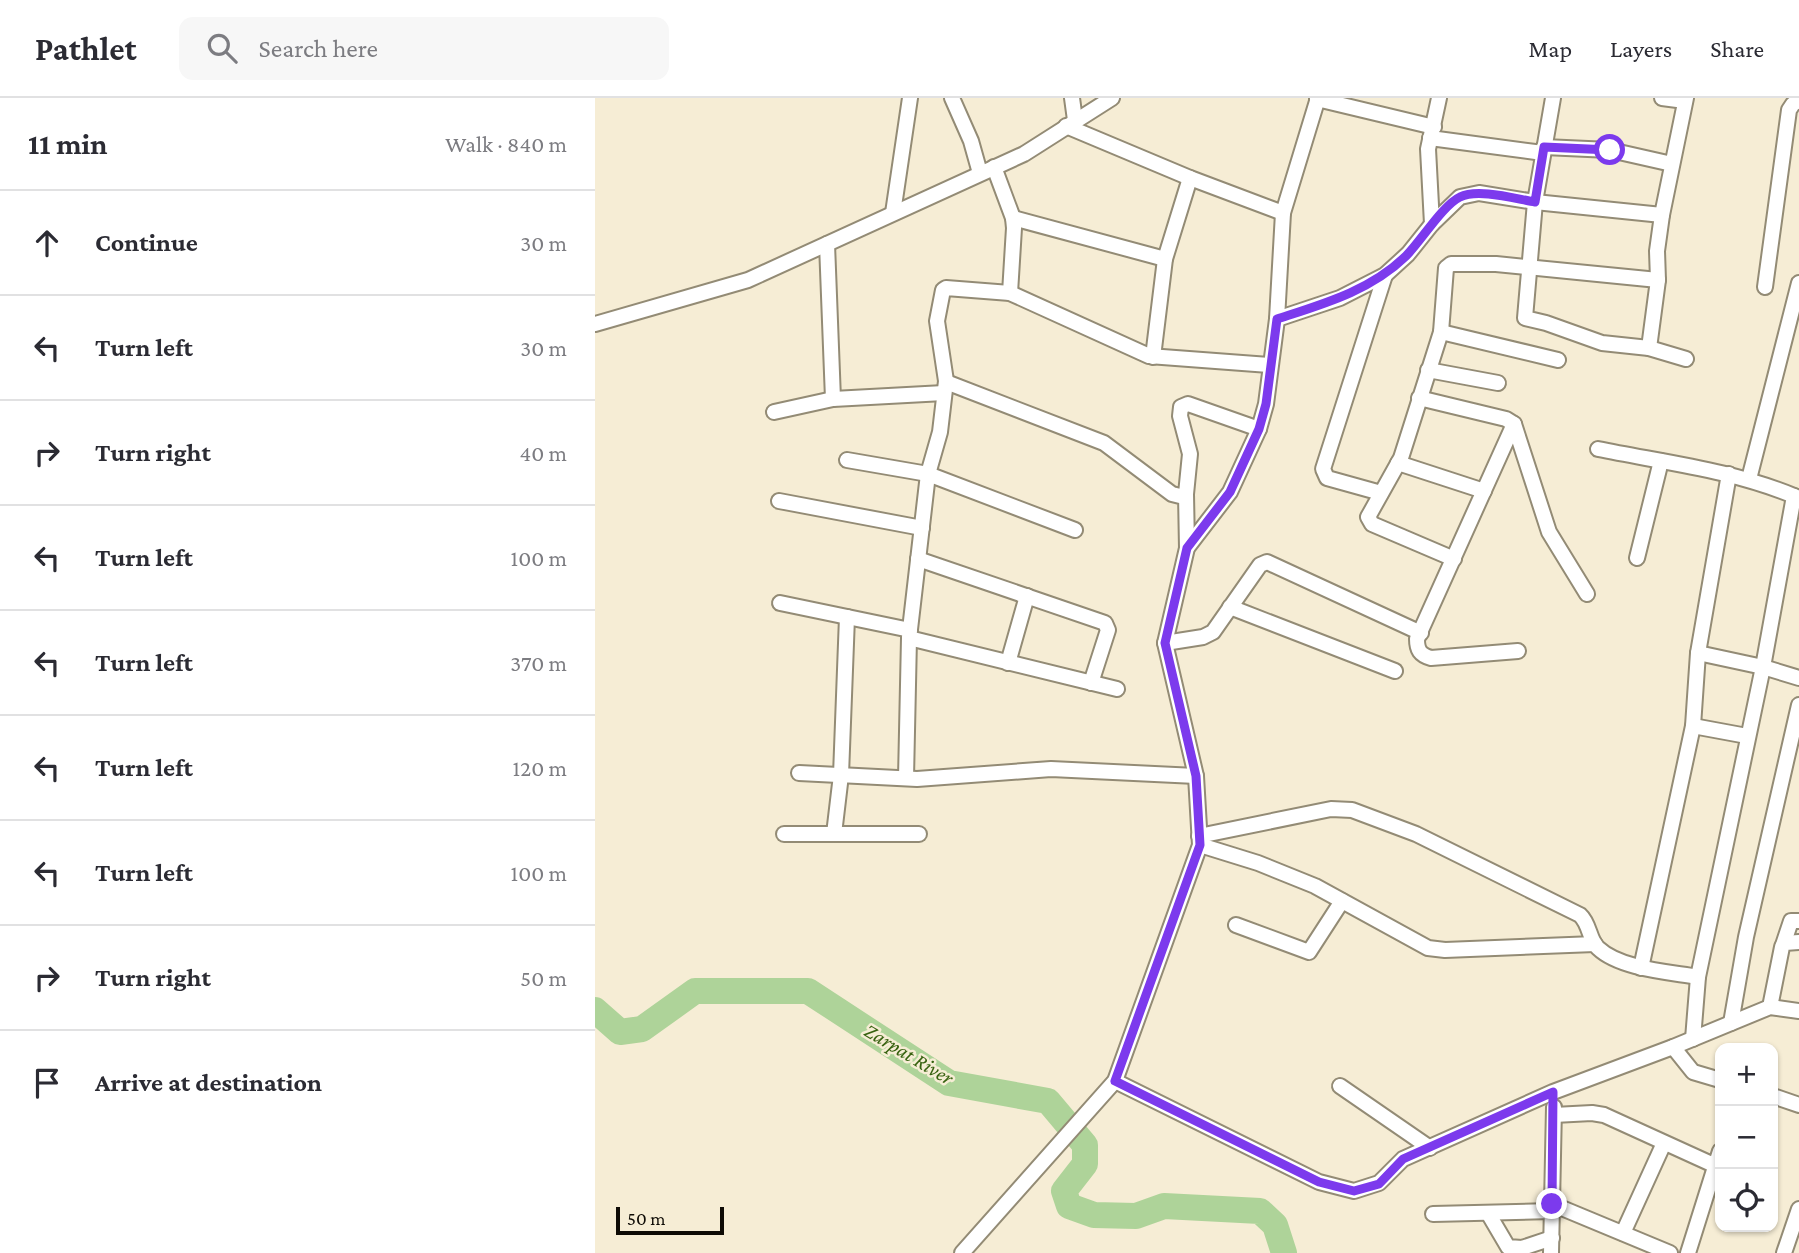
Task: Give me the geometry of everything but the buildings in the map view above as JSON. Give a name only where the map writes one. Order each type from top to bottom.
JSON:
[{"type":"street","points":[[893,213],[910,98]]},
{"type":"street","points":[[952,98],[971,141],[980,173]]},
{"type":"street","points":[[1071,123],[1072,98]]},
{"type":"street","points":[[595,324],[748,280],[1024,154],[1112,98]]},
{"type":"street","points":[[1187,548],[1230,492],[1259,429],[1266,404],[1277,319],[1283,213],[1317,98],[1432,132],[1543,150],[1610,150],[1672,164]]},
{"type":"street","points":[[1432,224],[1428,149],[1439,98]]},
{"type":"street","points":[[1553,98],[1535,202],[1524,316],[1526,320],[1546,323],[1602,343],[1649,348],[1686,359]]},
{"type":"street","points":[[1649,348],[1658,280],[1657,251],[1662,215],[1686,99],[1663,98]]},
{"type":"street","points":[[1765,287],[1789,110],[1799,101]]},
{"type":"street","points":[[1071,123],[1190,178],[1283,213]]},
{"type":"street","points":[[994,167],[1013,218],[1010,293]]},
{"type":"street","points":[[1153,356],[1165,259],[1190,178]]},
{"type":"street","points":[[1277,319],[1340,298],[1385,275],[1460,197],[1479,193],[1535,202],[1662,215]]},
{"type":"street","points":[[1013,218],[1165,259]]},
{"type":"street","points":[[827,244],[833,399]]},
{"type":"street","points":[[1454,559],[1371,524],[1369,520],[1369,514],[1398,463],[1441,332],[1445,271],[1448,266],[1496,264],[1658,280]]},
{"type":"street","points":[[1381,493],[1327,478],[1323,469],[1385,275]]},
{"type":"street","points":[[1749,479],[1799,283]]},
{"type":"street","points":[[906,778],[909,634],[928,474],[940,432],[945,388],[937,320],[943,290],[1010,293],[1153,356],[1269,365]]},
{"type":"street","points":[[1441,332],[1558,360]]},
{"type":"street","points":[[1428,370],[1498,383]]},
{"type":"street","points":[[775,412],[833,399],[945,388],[1099,441],[1171,494],[1186,494]]},
{"type":"street","points":[[1419,398],[1506,419],[1514,424],[1549,532],[1587,594]]},
{"type":"street","points":[[962,1253],[1115,1081],[1200,841],[1196,776],[1165,643],[1187,548],[1186,494],[1190,454],[1180,416],[1181,407],[1188,404],[1259,429]]},
{"type":"street","points":[[1514,424],[1421,633],[1417,648],[1420,653],[1430,658],[1518,651]]},
{"type":"street","points":[[1598,449],[1696,466],[1749,479],[1797,497],[1698,977],[1692,1039]]},
{"type":"street","points":[[848,460],[928,474],[1075,530]]},
{"type":"street","points":[[1637,558],[1661,461]]},
{"type":"street","points":[[1398,463],[1484,491]]},
{"type":"street","points":[[1641,968],[1693,726],[1698,653],[1729,474]]},
{"type":"street","points":[[779,501],[922,528]]},
{"type":"street","points":[[918,559],[1105,623],[1108,630],[1091,683]]},
{"type":"street","points":[[1165,643],[1213,632],[1260,565],[1271,562],[1421,633]]},
{"type":"street","points":[[1008,663],[1027,596]]},
{"type":"street","points":[[780,603],[847,617],[1008,663],[1117,690]]},
{"type":"street","points":[[1230,607],[1395,671]]},
{"type":"street","points":[[834,834],[841,775],[847,617]]},
{"type":"street","points":[[1698,653],[1799,678]]},
{"type":"street","points":[[1731,1023],[1746,937],[1799,705]]},
{"type":"street","points":[[1693,726],[1747,736]]},
{"type":"street","points":[[799,773],[906,778],[1051,769],[1196,776]]},
{"type":"street","points":[[1200,841],[1331,809],[1352,810],[1416,834],[1580,915],[1598,948],[1625,963],[1698,977]]},
{"type":"street","points":[[784,834],[919,834]]},
{"type":"street","points":[[1200,841],[1315,886],[1420,945],[1437,950],[1595,944]]},
{"type":"street","points":[[1236,925],[1309,952],[1342,901]]},
{"type":"street","points":[[1770,1007],[1791,921],[1799,921]]},
{"type":"street","points":[[1783,945],[1799,942]]},
{"type":"street","points":[[1115,1081],[1319,1182],[1354,1191],[1379,1184],[1403,1159],[1553,1092],[1770,1007],[1799,1011]]},
{"type":"street","points":[[1673,1047],[1693,1072],[1715,1079]]},
{"type":"street","points":[[1340,1086],[1430,1148]]},
{"type":"street","points":[[1488,1213],[1508,1247],[1551,1246],[1553,1092]]},
{"type":"street","points":[[1778,1098],[1799,1104]]},
{"type":"street","points":[[1554,1115],[1598,1114],[1715,1166]]},
{"type":"street","points":[[1623,1233],[1664,1143]]},
{"type":"street","points":[[1688,1253],[1715,1169]]},
{"type":"street","points":[[1433,1214],[1552,1208],[1670,1253]]},
{"type":"street","points":[[1784,1253],[1799,1209]]},
{"type":"waterway","name":"Zarpat River","points":[[595,1010],[620,1032],[642,1029],[695,991],[808,991],[949,1083],[1048,1101],[1085,1145],[1085,1164],[1064,1191],[1069,1206],[1094,1215],[1136,1216],[1164,1206],[1260,1211],[1275,1225],[1284,1253]]},
{"type":"route","points":[[1552,1204],[1553,1092],[1403,1159],[1379,1184],[1354,1191],[1319,1182],[1115,1081],[1200,845],[1196,776],[1165,643],[1187,548],[1202,525],[1230,492],[1259,429],[1266,404],[1277,319],[1340,298],[1385,275],[1460,197],[1479,193],[1535,202],[1544,147],[1610,150]]}]
